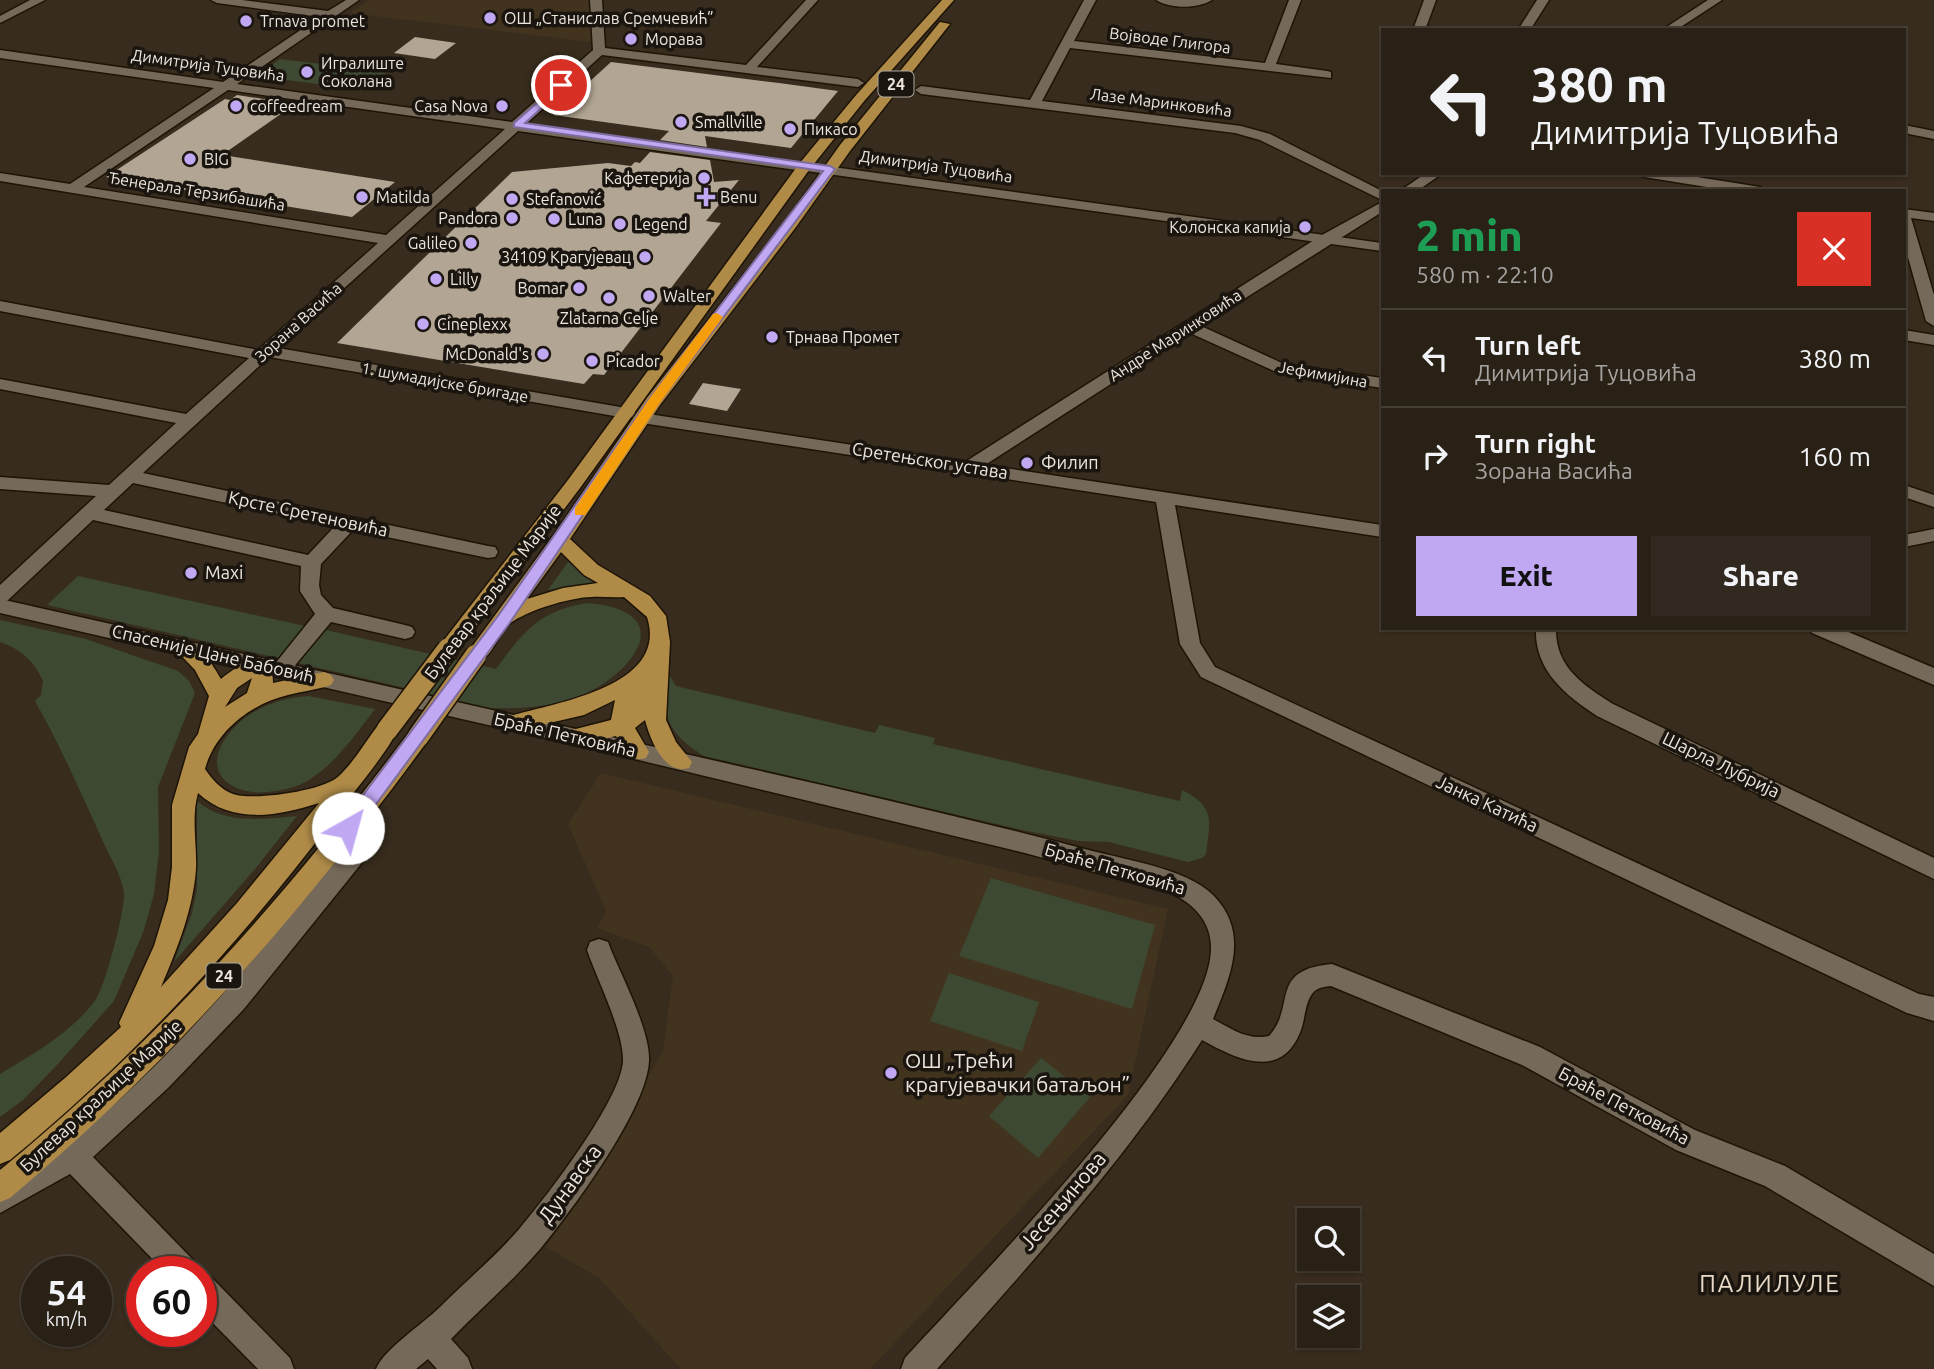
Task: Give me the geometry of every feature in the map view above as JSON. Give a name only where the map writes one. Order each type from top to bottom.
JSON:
[{"type":"main road","name":"Булевар краљице Марије","points":[[0,1188],[116,1088],[206,996],[299,891],[418,737],[560,540],[634,416],[804,167],[861,96],[948,0]]},
{"type":"main road","name":"Булевар краљице Марије","points":[[0,1150],[55,1106],[122,1043],[232,927],[278,872],[448,649],[962,0]]},
{"type":"main road","points":[[560,540],[589,569],[637,595],[656,618],[662,659],[653,703],[657,730],[670,753],[681,762]]},
{"type":"main road","points":[[503,620],[537,601],[566,593],[598,589],[637,595]]},
{"type":"main road","points":[[638,752],[627,740],[621,727],[623,702],[633,682],[660,644]]},
{"type":"main road","points":[[184,648],[202,665],[218,693]]},
{"type":"main road","points":[[209,734],[212,707],[218,693],[239,677],[271,668]]},
{"type":"main road","points":[[255,698],[271,668]]},
{"type":"main road","points":[[122,1043],[149,990],[174,922],[183,884],[183,805],[200,747],[226,717],[255,698],[283,688],[324,680]]},
{"type":"main road","points":[[515,723],[576,709],[633,682]]},
{"type":"main road","points":[[576,737],[599,734],[633,720],[643,709],[656,686]]},
{"type":"main road","points":[[194,771],[200,783],[212,795],[240,805],[281,804],[304,800],[345,785]]},
{"type":"street","points":[[0,20],[39,0]]},
{"type":"street","points":[[217,0],[330,15]]},
{"type":"street","points":[[74,188],[352,0]]},
{"type":"street","points":[[596,0],[599,51],[858,83]]},
{"type":"street","points":[[748,69],[812,0]]},
{"type":"street","points":[[1034,104],[1090,0]]},
{"type":"street","points":[[1162,0],[1192,4],[1206,0]]},
{"type":"street","points":[[1269,67],[1295,0]]},
{"type":"street","points":[[1420,28],[1430,0]]},
{"type":"street","points":[[1525,28],[1543,0]]},
{"type":"street","points":[[1671,28],[1716,0]]},
{"type":"street","name":"Војводе Глигора","points":[[1068,44],[1328,75]]},
{"type":"street","name":"Зорана Васића","points":[[0,596],[189,420],[599,51]]},
{"type":"street","name":"Димитрија Туцовића","points":[[0,54],[1381,247]]},
{"type":"street","name":"Лазе Маринковића","points":[[921,90],[1252,133],[1381,196]]},
{"type":"street","points":[[1906,128],[1934,135]]},
{"type":"street","points":[[1411,189],[1433,175]]},
{"type":"street","points":[[1669,175],[1749,189]]},
{"type":"street","name":"Ђенерала Терзибашића","points":[[0,177],[388,240]]},
{"type":"street","name":"Андре Маринковића","points":[[969,467],[1327,238],[1381,207]]},
{"type":"street","points":[[1906,215],[1934,217]]},
{"type":"street","points":[[1906,222],[1934,321]]},
{"type":"street","name":"1. шумадијске бригаде","points":[[0,306],[634,416]]},
{"type":"street","name":"Јефимијина","points":[[1188,326],[1280,368],[1381,383]]},
{"type":"street","points":[[1906,335],[1934,340]]},
{"type":"street","points":[[0,384],[189,420]]},
{"type":"street","name":"Сретењског устава","points":[[634,416],[1381,531]]},
{"type":"street","name":"Крсте Сретеновића","points":[[128,476],[488,552]]},
{"type":"street","points":[[0,483],[40,488],[113,491]]},
{"type":"street","points":[[1906,492],[1934,501]]},
{"type":"street","name":"Јанка Катића","points":[[1164,496],[1190,644],[1208,672],[1916,1005],[1934,1009]]},
{"type":"street","points":[[89,513],[312,562]]},
{"type":"street","points":[[349,523],[312,562],[307,585],[313,600],[326,614],[405,632]]},
{"type":"street","points":[[1906,541],[1934,535]]},
{"type":"street","name":"Спасеније Цане Бабовић","points":[[0,606],[426,703]]},
{"type":"street","points":[[271,668],[326,614]]},
{"type":"street","name":"Шарла Лубрија","points":[[1546,630],[1544,640],[1548,657],[1556,670],[1582,696],[1605,710],[1934,869]]},
{"type":"street","points":[[1824,630],[1934,677]]},
{"type":"street","name":"Браће Петковића","points":[[426,703],[1025,843],[1155,877],[1193,891],[1214,915],[1222,945],[1222,962],[1198,1024],[1245,1048],[1273,1049],[1279,1045],[1288,1030],[1301,986],[1314,976],[1332,975],[1531,1056],[1686,1140],[1775,1176],[1934,1271]]},
{"type":"street","points":[[0,1199],[73,1157],[159,1079],[234,1002],[365,842]]},
{"type":"street","name":"Дунавска","points":[[391,1369],[430,1338],[530,1238],[608,1131],[632,1084],[636,1062],[635,1044],[599,950]]},
{"type":"street","name":"Јесењинова","points":[[916,1369],[1068,1197],[1152,1093],[1198,1024]]},
{"type":"street","points":[[73,1157],[169,1256]]},
{"type":"street","points":[[217,1305],[279,1369]]},
{"type":"street","points":[[430,1338],[457,1369]]},
{"type":"shaded area","name":"ОШ „Станислав Сремчевић”","points":[[369,0],[589,0],[594,39],[590,42],[350,13]]},
{"type":"shaded area","name":"ОШ „Трећи крагујевачки батаљон”","points":[[601,773],[1168,909],[1128,1095],[870,1369],[681,1369],[599,1278],[546,1247],[591,1176],[663,1051],[673,976],[649,947],[597,928],[606,911],[568,824]]},
{"type":"green space","name":"Игралиште Соколана","points":[[280,59],[387,72],[364,90],[256,76]]},
{"type":"green space","points":[[568,562],[600,583],[548,590]]},
{"type":"green space","points":[[78,576],[305,626],[278,658],[47,605]]},
{"type":"green space","points":[[587,603],[614,608],[632,616],[640,628],[640,641],[633,655],[605,683],[585,694],[551,704],[490,708],[298,663],[326,630],[496,669],[524,634],[544,617]]},
{"type":"green space","points":[[0,620],[86,639],[178,671],[189,681],[195,693],[158,787],[159,852],[154,894],[144,930],[114,1001],[23,1100],[0,1117],[0,1074],[65,1032],[96,999],[114,948],[124,895],[117,870],[35,701],[41,695],[43,681],[26,657],[0,642]]},
{"type":"green space","points":[[668,673],[676,686],[875,733],[879,725],[935,738],[933,744],[1180,801],[1182,790],[1193,796],[1206,809],[1209,832],[1206,854],[1188,862],[1109,842],[1078,841],[704,756],[682,740],[669,722],[665,700]]},
{"type":"green space","points":[[308,696],[375,709],[337,757],[304,783],[268,792],[254,792],[242,790],[223,778],[218,770],[217,760],[220,748],[235,726],[264,707],[285,699]]},
{"type":"green space","points":[[197,801],[219,814],[244,819],[297,816],[174,962],[192,913],[197,889]]},
{"type":"green space","points":[[991,878],[1155,925],[1132,1009],[959,956]]},
{"type":"green space","points":[[949,973],[1039,1002],[1022,1051],[930,1021]]},
{"type":"green space","points":[[1041,1058],[1090,1097],[1038,1158],[989,1116]]},
{"type":"building","points":[[415,37],[456,43],[435,59],[394,53]]},
{"type":"building","points":[[611,62],[838,91],[791,148],[705,136],[707,147],[660,140],[669,131],[553,115]]},
{"type":"building","name":"BIG","points":[[237,95],[276,101],[269,106],[288,109],[222,155],[395,182],[352,217],[106,177],[225,99],[230,100]]},
{"type":"building","points":[[650,152],[710,160],[714,182],[739,180],[706,221],[721,223],[604,375],[593,374],[584,384],[337,343],[512,172],[608,163],[631,166],[635,162],[640,163]]},
{"type":"building","points":[[703,383],[741,389],[727,411],[689,404]]},
{"type":"slow traffic","points":[[580,511],[653,402],[717,317]]},
{"type":"place","name":"ОШ „Станислав Сремчевић”","points":[[490,18]]},
{"type":"place","name":"Trnava promet","points":[[246,21]]},
{"type":"place","name":"Морава","points":[[631,39]]},
{"type":"place","name":"Игралиште Соколана","points":[[307,72]]},
{"type":"place","name":"coffeedream","points":[[236,106]]},
{"type":"place","name":"Casa Nova","points":[[502,106]]},
{"type":"place","name":"Smallville","points":[[681,122]]},
{"type":"place","name":"Пикасо","points":[[790,129]]},
{"type":"place","name":"BIG","points":[[190,159]]},
{"type":"place","name":"Кафетерија","points":[[704,178]]},
{"type":"place","name":"Matilda","points":[[362,197]]},
{"type":"place","name":"Benu","points":[[706,197]]},
{"type":"place","name":"Stefanović","points":[[512,199]]},
{"type":"place","name":"Pandora","points":[[512,218]]},
{"type":"place","name":"Luna","points":[[554,219]]},
{"type":"place","name":"Legend","points":[[620,224]]},
{"type":"place","name":"Колонска капија","points":[[1305,227]]},
{"type":"place","name":"Galileo","points":[[471,243]]},
{"type":"place","name":"34109 Крагујевац","points":[[645,257]]},
{"type":"place","name":"Lilly","points":[[436,279]]},
{"type":"place","name":"Bomar","points":[[579,288]]},
{"type":"place","name":"Walter","points":[[649,296]]},
{"type":"place","name":"Zlatarna Celje","points":[[609,298]]},
{"type":"place","name":"Cineplexx","points":[[423,324]]},
{"type":"place","name":"Трнава Промет","points":[[772,337]]},
{"type":"place","name":"McDonald's","points":[[543,354]]},
{"type":"place","name":"Picador","points":[[592,361]]},
{"type":"place","name":"Филип","points":[[1027,463]]},
{"type":"place","name":"Maxi","points":[[191,573]]},
{"type":"place","name":"ОШ „Трећи крагујевачки батаљон”","points":[[891,1073]]},
{"type":"district","name":"ПАЛИЛУЛЕ","points":[[1770,1284]]},
{"type":"route","points":[[348,828],[503,620],[653,402],[791,224],[830,169],[786,165],[517,125],[561,85]]}]
